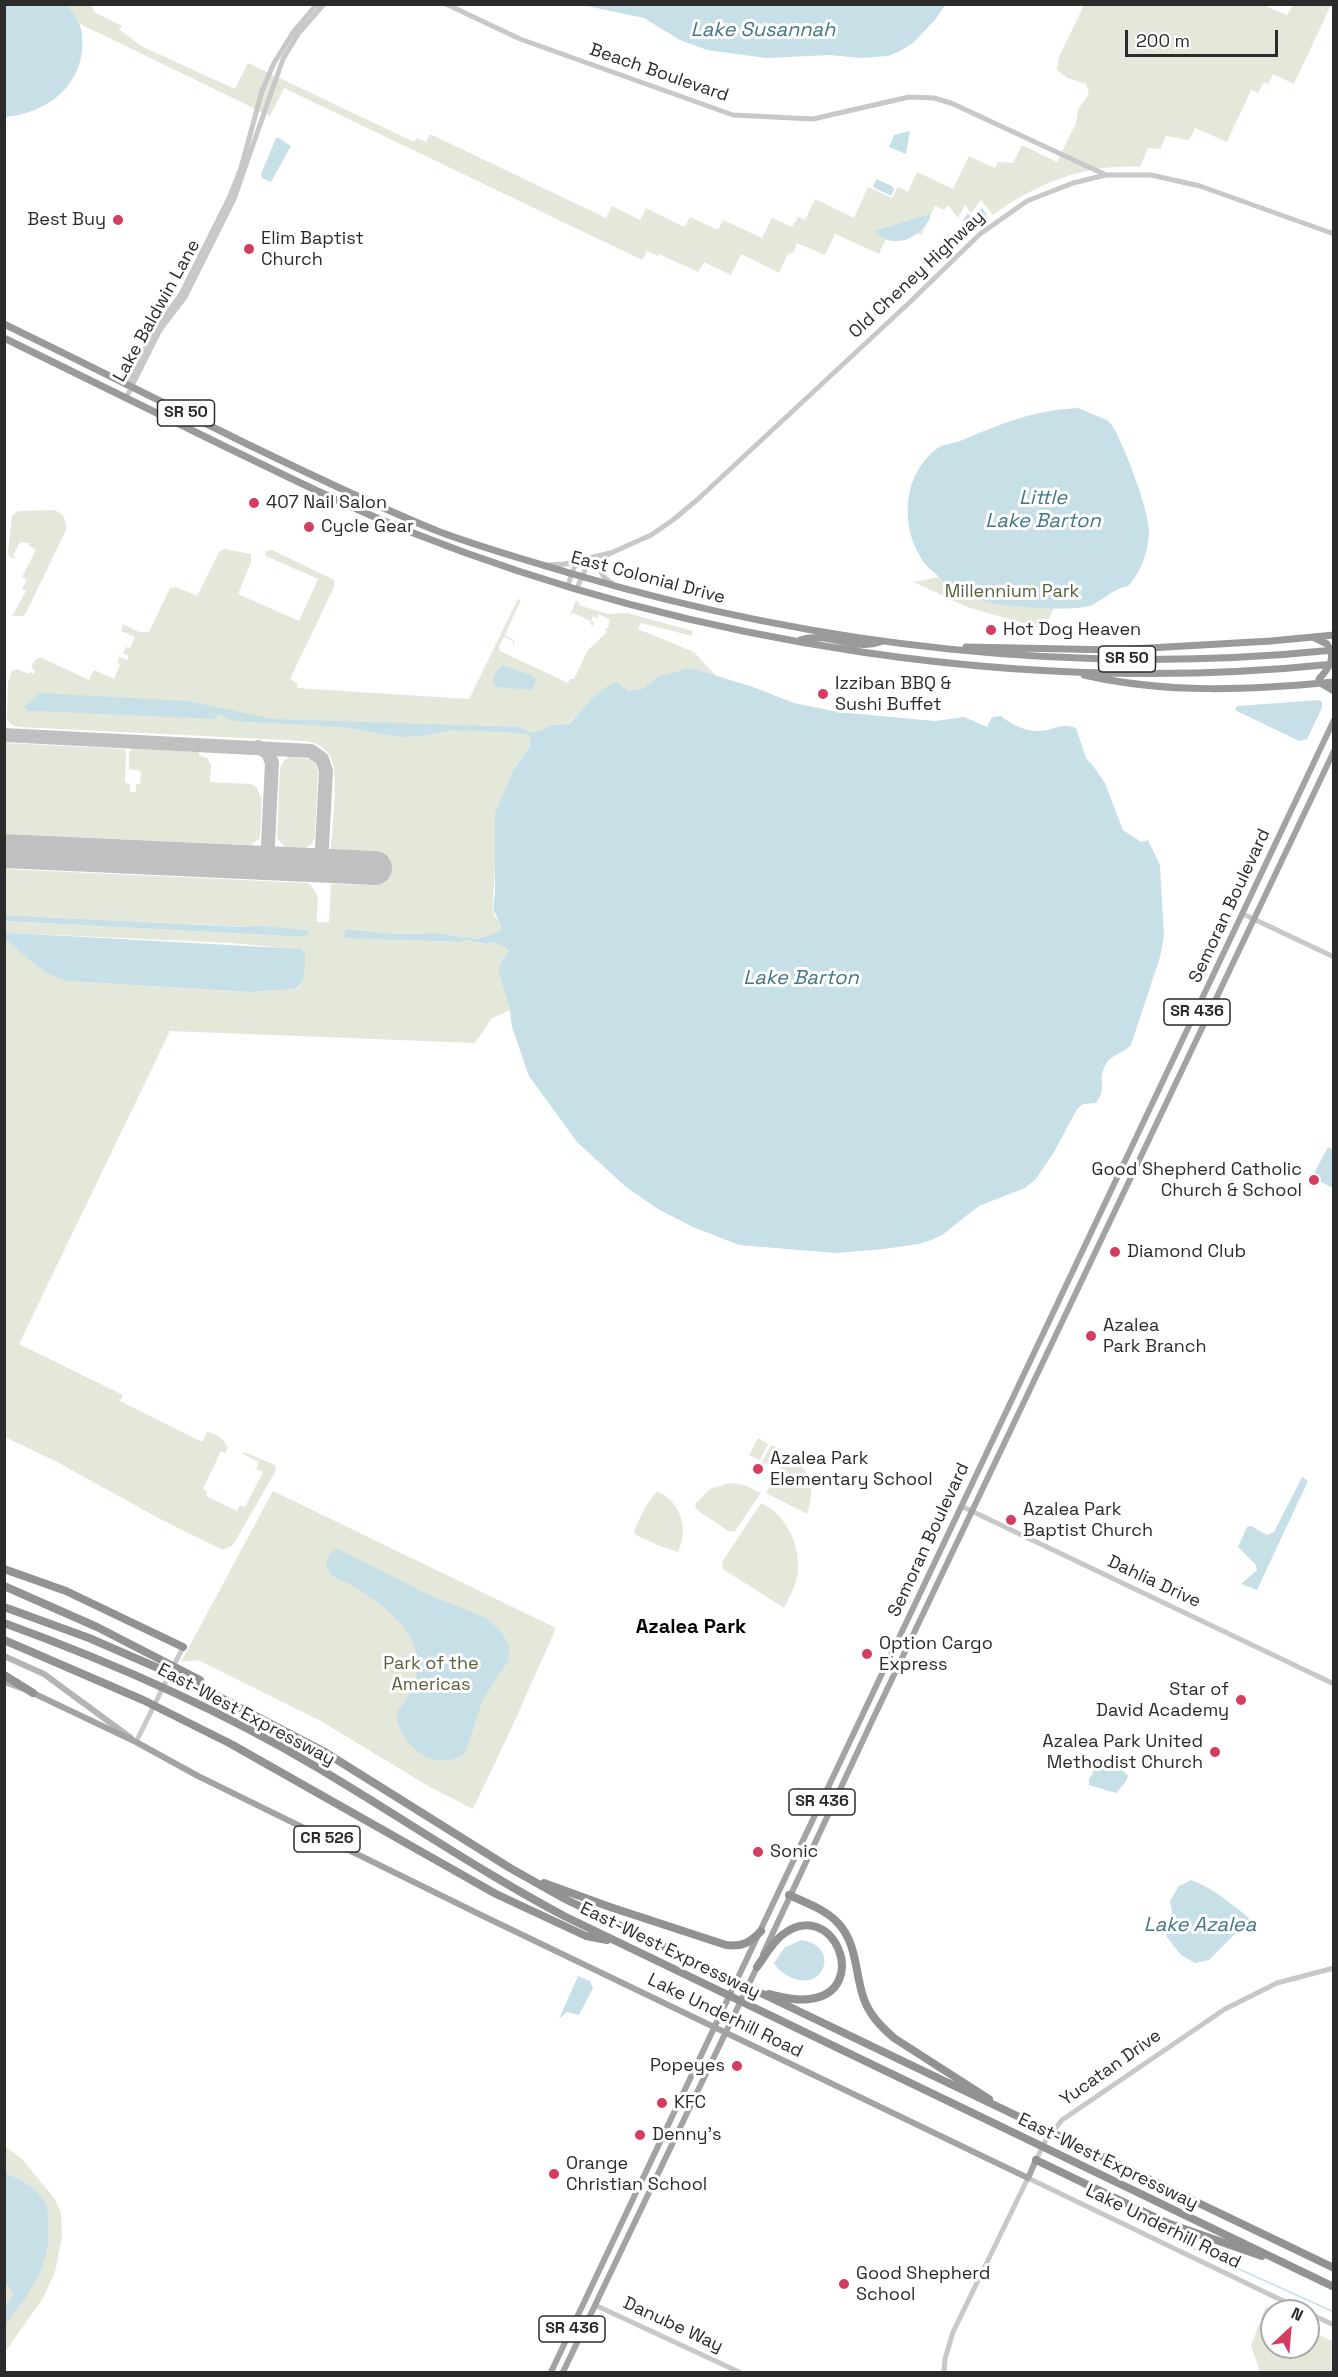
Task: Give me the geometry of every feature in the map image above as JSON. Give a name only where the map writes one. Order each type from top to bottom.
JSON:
[{"type":"highway","name":"East Colonial Drive","points":[[4,324],[386,510],[453,536],[543,565],[618,588],[707,610],[800,629],[882,641],[1045,656],[1153,659],[1275,656],[1334,650]]},
{"type":"highway","points":[[5,338],[20,340],[30,337]]},
{"type":"highway","name":"East Colonial Drive","points":[[5,338],[379,519],[465,553],[667,613],[797,641],[917,659],[1067,671],[1192,672],[1334,664]]},
{"type":"highway","points":[[771,636],[788,635],[800,629]]},
{"type":"highway","points":[[939,648],[988,646],[1108,650],[1334,635]]},
{"type":"highway","points":[[797,641],[811,636],[868,644],[882,641]]},
{"type":"highway","points":[[1313,638],[1327,644],[1332,656],[1330,664],[1319,681]]},
{"type":"highway","points":[[1067,671],[1120,682],[1183,689],[1220,690],[1304,685],[1319,681],[1334,673]]},
{"type":"highway","points":[[1319,681],[1334,682]]},
{"type":"highway","points":[[1319,681],[1334,691]]},
{"type":"highway","points":[[4,1569],[66,1591],[183,1647]]},
{"type":"highway","points":[[4,1586],[97,1627],[162,1660],[181,1675]]},
{"type":"highway","name":"East-West Expressway","points":[[4,1607],[89,1638],[158,1668],[200,1680],[202,1688],[323,1751],[510,1868],[584,1909],[1334,2268]]},
{"type":"highway","name":"East-West Expressway","points":[[4,1623],[111,1663],[240,1724],[314,1765],[502,1882],[617,1942],[1334,2287]]},
{"type":"highway","points":[[4,1640],[143,1700],[231,1744],[496,1894],[586,1936],[617,1942]]},
{"type":"highway","points":[[4,1675],[33,1693]]},
{"type":"highway","points":[[510,1868],[610,1907],[726,1945],[743,1945],[754,1939],[760,1931]]},
{"type":"highway","points":[[789,1895],[832,1917],[847,1935],[862,1994],[872,2015],[881,2027],[933,2064],[1024,2120]]},
{"type":"highway","points":[[757,1967],[781,1936],[800,1926],[810,1926],[828,1933],[836,1941],[843,1961],[836,1984],[820,1997],[797,2000],[757,1992]]},
{"type":"highway","points":[[1036,2160],[1167,2223],[1246,2252],[1278,2260]]},
{"type":"main road","name":"Semoran Boulevard","points":[[551,2373],[1334,720]]},
{"type":"main road","name":"Semoran Boulevard","points":[[563,2373],[1041,1363],[1334,751]]},
{"type":"main road","points":[[1132,1148],[1130,1158],[1135,1167]]},
{"type":"main road","points":[[1125,1163],[1129,1166],[1130,1172],[1128,1182]]},
{"type":"main road","points":[[1053,1338],[1050,1326],[1054,1311]]},
{"type":"main road","points":[[1041,1363],[1045,1349],[1042,1337]]},
{"type":"main road","name":"Lake Underhill Road","points":[[4,1656],[44,1674],[136,1742]]},
{"type":"main road","name":"Lake Underhill Road","points":[[4,1682],[33,1693],[136,1742],[206,1780],[1028,2178]]},
{"type":"main road","points":[[780,1891],[789,1895]]},
{"type":"main road","name":"Yucatan Drive","points":[[1028,2178],[1036,2160]]},
{"type":"main road","points":[[593,2285],[592,2294],[595,2305]]},
{"type":"main road","points":[[586,2299],[590,2309],[589,2319]]},
{"type":"street","name":"Lake Baldwin Lane","points":[[126,398],[129,385],[152,335],[181,294],[233,190],[262,91],[274,63],[294,31],[316,4]]},
{"type":"street","name":"Lake Baldwin Lane","points":[[129,385],[160,330],[186,297],[234,199],[284,59],[298,34],[324,4]]},
{"type":"street","name":"Beach Boulevard","points":[[446,4],[520,39],[733,115],[813,119],[909,97],[934,98],[951,103],[1106,175]]},
{"type":"street","name":"Old Cheney Highway","points":[[543,565],[611,553],[651,535],[674,520],[980,234],[1027,201],[1053,190],[1106,175],[1150,176],[1182,181],[1334,234]]},
{"type":"street","name":"Old Cheney Highway","points":[[581,576],[586,568],[611,553]]},
{"type":"street","points":[[568,585],[579,560]]},
{"type":"street","points":[[601,561],[599,568],[602,577],[618,588]]},
{"type":"street","points":[[577,588],[581,576]]},
{"type":"street","points":[[1243,914],[1334,957]]},
{"type":"street","name":"Dahlia Drive","points":[[961,1506],[1334,1684]]},
{"type":"street","points":[[136,1742],[183,1647]]},
{"type":"street","name":"Yucatan Drive","points":[[1036,2160],[1046,2140],[1062,2120],[1225,2009],[1277,1983],[1334,1968]]},
{"type":"street","name":"Yucatan Drive","points":[[944,2373],[945,2359],[953,2332],[1028,2178]]},
{"type":"street","name":"Lake Underhill Road","points":[[1028,2178],[1279,2299]]},
{"type":"street","name":"Danube Way","points":[[595,2305],[738,2373]]},
{"type":"street","points":[[1320,2319],[1334,2325]]},
{"type":"green space","points":[[41,5],[91,5],[94,12],[122,26],[119,29],[141,46],[235,89],[248,63],[414,142],[417,138],[426,142],[430,134],[606,218],[612,206],[640,220],[646,208],[684,227],[690,217],[718,230],[723,220],[762,238],[772,218],[792,227],[798,217],[805,220],[815,199],[854,218],[868,187],[892,198],[898,187],[908,192],[917,172],[953,189],[969,156],[995,168],[998,162],[1013,163],[1022,145],[1057,162],[1076,123],[1078,109],[1089,94],[1086,84],[1067,78],[1057,70],[1059,57],[1084,5],[1263,5],[1287,15],[1293,5],[1331,5],[1294,84],[1273,74],[1268,84],[1264,82],[1258,93],[1251,90],[1227,142],[1195,128],[1189,140],[1166,136],[1160,149],[1148,148],[1140,167],[1101,168],[1062,178],[1026,194],[993,215],[981,200],[971,213],[965,205],[958,218],[948,205],[944,210],[935,206],[921,235],[892,225],[879,254],[835,234],[825,255],[797,243],[793,253],[788,254],[779,273],[741,254],[731,275],[704,262],[698,272],[647,251],[642,260],[284,88],[270,116]]},
{"type":"green space","points":[[55,510],[63,515],[67,528],[26,613],[23,616],[12,616],[26,591],[22,588],[27,580],[22,577],[36,550],[29,546],[30,543],[20,542],[13,555],[17,559],[10,557],[8,552],[12,516],[18,511]]},
{"type":"green space","points":[[225,549],[251,554],[251,562],[238,594],[299,621],[318,579],[266,556],[266,551],[272,550],[334,580],[334,587],[290,679],[298,684],[297,688],[469,699],[518,599],[521,600],[505,635],[515,641],[513,646],[513,641],[504,637],[499,646],[500,651],[568,683],[570,679],[574,679],[588,650],[607,632],[605,628],[608,628],[610,620],[599,614],[597,618],[593,616],[591,620],[594,622],[593,626],[590,624],[591,621],[573,613],[570,616],[576,600],[581,606],[609,614],[627,613],[693,631],[692,636],[641,623],[638,629],[694,652],[717,677],[657,677],[644,688],[628,691],[619,682],[599,693],[568,724],[550,725],[535,737],[514,769],[495,864],[494,916],[499,921],[501,930],[477,939],[436,933],[397,934],[346,929],[443,942],[464,940],[488,944],[491,942],[506,947],[509,950],[499,974],[510,1010],[492,1018],[475,1043],[170,1031],[19,1344],[123,1395],[120,1401],[202,1442],[207,1432],[219,1437],[228,1448],[225,1453],[221,1451],[203,1489],[207,1491],[206,1496],[237,1511],[240,1505],[245,1507],[263,1472],[256,1469],[259,1462],[243,1454],[244,1452],[275,1465],[274,1474],[233,1545],[223,1550],[5,1437],[5,921],[305,937],[308,930],[5,915],[5,869],[308,883],[316,892],[318,900],[317,922],[329,922],[331,884],[375,885],[377,851],[331,849],[335,776],[329,754],[317,744],[305,741],[19,727],[7,720],[8,682],[12,671],[17,669],[34,674],[35,670],[31,668],[35,660],[40,657],[89,680],[94,670],[114,679],[120,665],[117,663],[119,657],[127,660],[129,656],[123,653],[126,647],[130,648],[135,637],[121,631],[123,624],[139,632],[149,632],[170,588],[176,587],[197,596],[219,552]],"holes":[[[13,933],[231,943],[304,950],[300,986],[294,989],[251,992],[67,981],[5,937],[6,934]]]},
{"type":"green space","name":"Millennium Park","points":[[1010,563],[1066,583],[1044,629],[967,607],[914,582]]},
{"type":"green space","points":[[5,743],[124,749],[126,752],[125,783],[130,784],[130,792],[136,792],[136,784],[140,784],[141,771],[129,769],[129,752],[132,749],[199,752],[199,755],[207,758],[211,765],[210,782],[251,784],[257,787],[262,796],[260,838],[251,845],[5,834]]},
{"type":"green space","points":[[290,757],[310,759],[315,763],[318,771],[315,836],[312,844],[305,848],[285,847],[277,838],[280,768],[284,760]]},
{"type":"green space","points":[[758,1438],[768,1444],[760,1460],[749,1455]]},
{"type":"green space","points":[[771,1445],[781,1450],[773,1467],[762,1462]]},
{"type":"green space","points":[[786,1456],[801,1465],[809,1480],[811,1497],[807,1514],[766,1493]]},
{"type":"green space","points":[[730,1483],[745,1485],[761,1493],[735,1531],[730,1532],[697,1510],[695,1504],[710,1489]]},
{"type":"green space","name":"Park of the Americas","points":[[273,1491],[556,1628],[473,1809],[430,1787],[319,1720],[198,1660],[181,1662]]},
{"type":"green space","points":[[657,1491],[672,1502],[681,1517],[683,1534],[678,1552],[636,1535],[634,1531],[645,1507]]},
{"type":"green space","points":[[761,1503],[776,1513],[788,1528],[797,1555],[797,1576],[784,1608],[723,1569],[722,1562]]},
{"type":"green space","points":[[5,2146],[22,2159],[55,2199],[61,2213],[62,2237],[55,2272],[43,2298],[5,2352]]},
{"type":"green space","points":[[1260,2322],[1260,2359],[1320,2359],[1320,2335],[1333,2342],[1333,2372],[1260,2372],[1251,2345]]},
{"type":"water","points":[[5,4],[68,5],[81,30],[82,51],[78,67],[62,92],[50,102],[36,109],[5,117]]},
{"type":"water","name":"Lake Susannah","points":[[582,5],[945,5],[935,20],[913,43],[888,56],[860,58],[830,55],[766,58],[707,50],[680,40],[644,18]]},
{"type":"water","points":[[910,131],[906,154],[889,147],[894,135]]},
{"type":"water","points":[[276,138],[291,146],[271,182],[262,178],[261,174]]},
{"type":"water","points":[[876,179],[892,186],[894,190],[891,196],[873,187]]},
{"type":"water","points":[[982,208],[987,215],[975,228],[969,229],[963,221],[967,214],[973,216]]},
{"type":"water","points":[[930,214],[930,218],[919,232],[905,240],[889,240],[874,231]]},
{"type":"water","name":"Little Lake Barton","points":[[1078,408],[1107,420],[1112,425],[1130,463],[1141,496],[1149,535],[1143,563],[1133,581],[1092,605],[1068,609],[997,604],[978,600],[951,589],[923,561],[914,545],[910,530],[908,501],[916,473],[924,461],[941,446],[960,441],[1004,423],[1031,415]]},
{"type":"water","points":[[503,665],[533,676],[536,680],[533,690],[496,687],[495,675]]},
{"type":"water","name":"Lake Barton","points":[[690,668],[750,686],[794,703],[838,712],[935,721],[964,717],[987,727],[992,717],[1001,716],[1029,730],[1041,731],[1065,726],[1076,728],[1086,758],[1105,783],[1123,830],[1141,842],[1148,840],[1160,865],[1164,936],[1160,957],[1131,1045],[1107,1062],[1102,1076],[1100,1097],[1096,1103],[1083,1104],[1077,1109],[1054,1152],[1036,1179],[1025,1188],[979,1206],[942,1235],[931,1240],[884,1249],[836,1253],[739,1245],[693,1227],[658,1209],[626,1187],[577,1142],[529,1076],[512,1027],[510,1010],[499,974],[500,964],[509,951],[506,947],[491,942],[488,944],[464,940],[461,942],[346,938],[344,936],[346,929],[397,934],[436,933],[477,939],[501,930],[494,911],[495,813],[514,769],[531,744],[530,735],[451,730],[422,736],[400,737],[343,727],[236,721],[227,719],[219,713],[215,719],[28,711],[24,707],[40,693],[188,701],[272,719],[519,727],[532,733],[550,725],[569,724],[599,693],[612,684],[618,682],[628,691],[644,688],[657,677]]},
{"type":"water","points":[[1319,700],[1322,702],[1322,708],[1307,739],[1299,741],[1235,710],[1237,706]]},
{"type":"water","points":[[4,915],[309,930],[306,937],[5,921]]},
{"type":"water","points":[[6,934],[301,949],[305,952],[304,973],[301,983],[294,989],[251,992],[67,981],[50,974],[20,952],[6,939]]},
{"type":"water","points":[[1328,1147],[1333,1150],[1333,1188],[1312,1177]]},
{"type":"water","points":[[1302,1477],[1308,1481],[1257,1590],[1241,1584],[1257,1570],[1256,1565],[1238,1547],[1247,1527],[1251,1526],[1267,1535],[1274,1532]]},
{"type":"water","points":[[338,1549],[429,1595],[484,1617],[500,1630],[509,1645],[508,1661],[483,1699],[465,1754],[453,1759],[431,1758],[412,1746],[405,1737],[396,1714],[415,1683],[418,1663],[415,1649],[410,1636],[391,1614],[357,1588],[329,1573],[326,1562],[331,1552]]},
{"type":"water","points":[[1100,1756],[1115,1762],[1128,1776],[1116,1793],[1089,1785],[1094,1761]]},
{"type":"water","name":"Lake Azalea","points":[[1191,1880],[1232,1904],[1254,1922],[1255,1930],[1235,1934],[1209,1960],[1195,1963],[1181,1955],[1166,1936],[1172,1911],[1170,1901],[1179,1886]]},
{"type":"water","points":[[801,1940],[821,1950],[824,1958],[824,1966],[820,1973],[813,1979],[804,1981],[786,1975],[774,1963],[784,1948]]},
{"type":"water","points":[[578,1976],[590,1981],[593,1988],[579,2015],[567,2012],[559,2019]]},
{"type":"water","points":[[5,2173],[28,2185],[42,2197],[47,2209],[48,2236],[47,2250],[38,2276],[25,2299],[7,2322],[4,2310],[13,2294],[5,2282]]},
{"type":"waterway","points":[[1157,2232],[1334,2312]]},
{"type":"taxiway","points":[[4,735],[311,751],[322,759],[326,771],[321,866]]},
{"type":"taxiway","points":[[258,747],[268,753],[272,763],[267,864]]},
{"type":"runway","points":[[4,851],[375,868]]},
{"type":"place","name":"Best Buy","points":[[118,220]]},
{"type":"place","name":"Elim Baptist Church","points":[[249,249]]},
{"type":"place","name":"407 Nail Salon","points":[[254,503]]},
{"type":"place","name":"Cycle Gear","points":[[309,527]]},
{"type":"place","name":"Hot Dog Heaven","points":[[991,630]]},
{"type":"place","name":"Izziban BBQ & Sushi Buffet","points":[[823,694]]},
{"type":"place","name":"Good Shepherd Catholic Church & School","points":[[1314,1180]]},
{"type":"place","name":"Diamond Club","points":[[1115,1252]]},
{"type":"place","name":"Azalea Park Branch","points":[[1091,1336]]},
{"type":"place","name":"Azalea Park Elementary School","points":[[758,1469]]},
{"type":"place","name":"Azalea Park Baptist Church","points":[[1011,1520]]},
{"type":"place","name":"Option Cargo Express","points":[[867,1654]]},
{"type":"place","name":"Star of David Academy","points":[[1241,1700]]},
{"type":"place","name":"Azalea Park United Methodist Church","points":[[1215,1752]]},
{"type":"place","name":"Sonic","points":[[758,1852]]},
{"type":"place","name":"Popeyes","points":[[737,2066]]},
{"type":"place","name":"KFC","points":[[662,2103]]},
{"type":"place","name":"Denny's","points":[[640,2135]]},
{"type":"place","name":"Orange Christian School","points":[[554,2174]]},
{"type":"place","name":"Good Shepherd School","points":[[844,2284]]},
{"type":"district","name":"Azalea Park","points":[[691,1628]]}]
